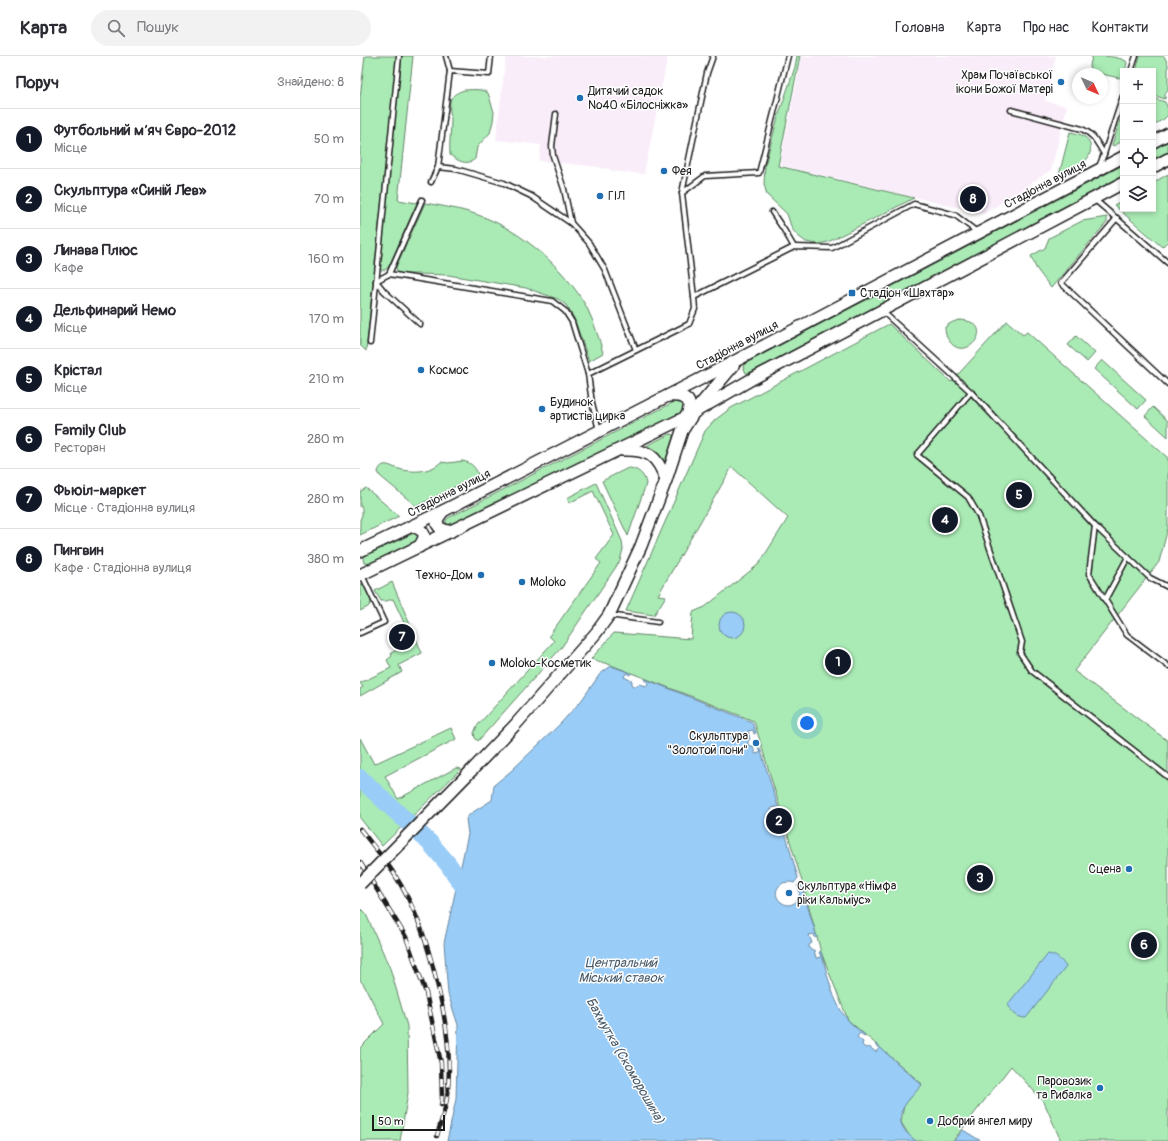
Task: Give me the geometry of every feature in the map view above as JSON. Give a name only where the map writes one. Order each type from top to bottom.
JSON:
[{"type":"street","points":[[1156,140],[1168,134]]},
{"type":"street","name":"Стадіонна вулиця","points":[[360,551],[443,511],[737,361],[1120,159]]},
{"type":"street","points":[[1156,165],[1168,159]]},
{"type":"street","points":[[360,574],[450,532],[690,414],[752,379],[1120,185]]},
{"type":"street","points":[[360,884],[516,724],[596,633],[609,615],[641,546],[666,480],[682,431],[690,414],[737,361]]},
{"type":"street","points":[[667,396],[676,395],[686,399],[689,403],[690,414]]},
{"type":"street","points":[[618,450],[643,451],[660,466],[666,480]]},
{"type":"street","points":[[443,511],[438,518],[437,524],[440,528],[450,532]]},
{"type":"street","points":[[412,526],[423,531],[423,540],[419,547]]},
{"type":"lane","points":[[370,343],[399,56]]},
{"type":"lane","points":[[431,182],[438,167],[450,71],[446,56]]},
{"type":"lane","points":[[450,71],[489,74],[491,56]]},
{"type":"lane","points":[[588,374],[689,324],[695,308],[682,193],[707,73],[713,56]]},
{"type":"lane","points":[[682,193],[705,176],[759,173],[788,56]]},
{"type":"lane","points":[[1132,68],[1136,56]]},
{"type":"lane","points":[[1097,171],[1120,104]]},
{"type":"lane","points":[[1010,110],[1089,132],[1094,137],[1104,154]]},
{"type":"lane","points":[[556,114],[552,146],[553,156],[564,189],[571,223]]},
{"type":"lane","points":[[438,167],[456,169],[504,183],[531,196],[571,223],[588,243],[605,270],[636,350]]},
{"type":"lane","points":[[1094,198],[1168,263]]},
{"type":"lane","points":[[376,281],[389,274],[422,200]]},
{"type":"lane","points":[[694,297],[794,247],[832,248],[914,204],[955,215],[979,234]]},
{"type":"lane","points":[[772,212],[794,247]]},
{"type":"lane","points":[[1117,218],[1061,283],[1168,384]]},
{"type":"lane","points":[[389,274],[552,301],[565,311],[572,322],[588,374],[592,404],[599,431]]},
{"type":"lane","points":[[376,281],[384,292],[420,324]]},
{"type":"lane","points":[[882,310],[971,392],[1095,526],[1150,578],[1168,587]]},
{"type":"lane","points":[[971,392],[917,455],[968,497],[979,516],[1022,642],[1020,653],[1032,671],[1168,777]]},
{"type":"lane","points":[[1095,526],[1089,574],[1128,635],[1168,666]]},
{"type":"lane","points":[[1105,600],[1128,557]]},
{"type":"lane","points":[[360,574],[384,622],[360,633]]},
{"type":"lane","points":[[609,615],[658,622]]},
{"type":"shaded area","name":"Дитячий садок №40 «Білосніжка»","points":[[506,56],[668,56],[644,174],[611,171],[610,169],[600,167],[539,161],[541,145],[496,140]]},
{"type":"shaded area","points":[[802,56],[1056,56],[1045,101],[1067,106],[1051,170],[984,214],[780,165]]},
{"type":"green space","points":[[365,56],[397,56],[366,351],[360,345],[360,98]]},
{"type":"green space","points":[[402,56],[413,56],[398,200],[417,203],[389,266],[385,270],[379,270]]},
{"type":"green space","points":[[797,56],[800,56],[778,166],[914,198],[828,242],[818,244],[806,242],[798,236],[792,229],[787,214],[767,195],[764,184],[765,165]]},
{"type":"green space","points":[[1092,56],[1114,57],[1122,59],[1127,63],[1126,68],[1120,68],[1119,78],[1108,75],[1108,68],[1090,68]]},
{"type":"green space","points":[[1140,56],[1164,56],[1168,64],[1168,89],[1165,94],[1165,99],[1156,96],[1156,68],[1137,68]]},
{"type":"green space","points":[[464,90],[479,90],[488,93],[494,112],[490,133],[477,147],[475,159],[469,162],[459,161],[450,155],[450,101],[455,94]]},
{"type":"green space","points":[[1156,99],[1165,102],[1168,109],[1168,115],[1156,123]]},
{"type":"green space","points":[[1120,120],[1120,142],[1113,146],[1112,145]]},
{"type":"green space","points":[[1070,132],[1082,135],[1088,140],[1090,153],[1084,162],[1059,175]]},
{"type":"green space","points":[[1168,141],[1168,154],[1156,160],[1156,147]]},
{"type":"green space","points":[[1120,167],[1120,179],[750,373],[746,373],[743,366],[746,363]]},
{"type":"green space","points":[[1168,174],[1168,241],[1162,247],[1122,212],[1156,212],[1156,181]]},
{"type":"green space","points":[[1120,202],[1120,210],[1114,205]]},
{"type":"green space","points":[[425,203],[465,211],[494,221],[525,240],[540,252],[567,279],[578,293],[592,319],[603,353],[589,361],[574,318],[566,305],[558,299],[526,288],[448,275],[402,274],[397,272],[396,267]]},
{"type":"green space","points":[[1107,217],[1107,222],[1051,288],[1036,268],[1031,256],[1045,248],[1049,238],[1082,221]]},
{"type":"green space","points":[[960,320],[971,322],[977,327],[978,334],[976,340],[971,345],[964,348],[957,347],[950,342],[945,331],[945,327]]},
{"type":"green space","points":[[1007,321],[1023,335],[1027,332],[1168,458],[1168,528],[1159,562],[1074,671],[1168,741],[1168,1141],[1061,1141],[1044,1102],[1011,1066],[953,1141],[916,1141],[910,1137],[901,1122],[904,1105],[922,1084],[848,1020],[821,952],[801,878],[754,721],[611,665],[591,659],[614,633],[691,639],[693,612],[705,607],[759,564],[788,518],[732,467],[658,595],[666,596],[654,615],[626,611],[705,431],[715,420],[731,408],[889,324],[951,382]]},
{"type":"green space","points":[[1076,336],[1095,353],[1087,362],[1068,345]]},
{"type":"green space","points":[[1102,360],[1146,400],[1138,409],[1094,369]]},
{"type":"green space","points":[[678,400],[683,402],[685,406],[682,414],[449,526],[446,524],[446,520],[448,518]]},
{"type":"green space","points":[[1153,407],[1168,421],[1168,437],[1145,416]]},
{"type":"green space","points":[[670,434],[673,435],[673,438],[664,461],[644,447]]},
{"type":"green space","points":[[463,461],[473,466],[478,475],[416,506],[380,476],[378,472],[383,465],[388,465],[407,471],[420,471],[436,466],[441,462],[448,463]]},
{"type":"green space","points":[[628,468],[638,471],[644,478],[646,484],[628,536],[602,481]]},
{"type":"green space","points":[[596,483],[622,541],[623,549],[620,561],[561,648],[478,741],[475,738],[474,733],[477,726],[554,641],[549,636],[601,563],[596,559],[614,535],[593,491],[569,503],[567,498]]},
{"type":"green space","points":[[366,488],[399,516],[360,535],[362,507],[360,507],[360,492]]},
{"type":"green space","points":[[414,533],[418,533],[419,539],[416,541],[369,564],[364,563],[363,559],[365,556]]},
{"type":"green space","points":[[392,582],[422,653],[399,665],[402,672],[360,696],[360,689],[363,687],[360,683],[391,668],[387,660],[392,656],[391,653],[413,642],[393,599],[381,601],[375,591]]},
{"type":"green space","points":[[360,583],[365,586],[371,603],[368,607],[360,611]]},
{"type":"green space","points":[[451,728],[456,739],[385,776],[398,799],[456,768],[461,769],[382,846],[360,818],[360,738],[374,764]]},
{"type":"green space","points":[[360,909],[365,912],[390,968],[407,1026],[408,1093],[400,1141],[360,1141],[360,1048],[384,1024],[360,980]]},
{"type":"water","points":[[732,612],[741,616],[745,625],[741,634],[732,638],[723,634],[719,625],[723,616]]},
{"type":"water","name":"Центральний Міський ставок","points":[[611,666],[631,673],[630,675],[626,673],[624,677],[632,681],[634,686],[639,684],[647,686],[648,682],[644,680],[645,679],[752,722],[756,733],[754,734],[753,730],[748,731],[750,739],[748,744],[753,746],[755,754],[760,753],[758,748],[760,748],[779,810],[777,811],[776,807],[771,808],[773,816],[771,821],[776,823],[778,831],[783,830],[781,825],[783,825],[798,878],[794,883],[789,882],[781,884],[778,887],[776,895],[781,902],[789,905],[793,904],[798,898],[799,890],[797,886],[800,882],[817,937],[815,938],[814,934],[809,935],[812,943],[809,945],[809,948],[814,950],[816,958],[821,957],[819,952],[821,952],[831,988],[838,1005],[850,1022],[865,1035],[864,1036],[860,1033],[857,1037],[863,1042],[862,1045],[864,1047],[869,1047],[876,1052],[879,1048],[875,1045],[876,1044],[922,1085],[909,1099],[901,1112],[900,1119],[902,1126],[907,1133],[916,1141],[447,1141],[456,1099],[458,1025],[448,994],[444,943],[468,834],[466,819],[470,814],[492,800],[494,785],[511,771],[560,724],[581,701],[600,674]]},
{"type":"water","points":[[1048,954],[1054,955],[1063,962],[1066,967],[1026,1018],[1017,1016],[1008,1004]]},
{"type":"water","points":[[963,1130],[981,1141],[954,1141]]},
{"type":"waterway","name":"Бахмутка (Скоморошина)","points":[[360,778],[430,843],[448,864],[466,890],[474,895]]},
{"type":"railway","points":[[360,829],[389,866],[409,900],[426,942],[434,972],[441,1001],[449,1056],[446,1103],[437,1136]]},
{"type":"railway","points":[[360,862],[406,937],[426,993],[441,1063],[441,1105]]},
{"type":"place","name":"Храм Почаївської ікони Божої Матері","points":[[1061,82]]},
{"type":"place","name":"Дитячий садок №40 «Білосніжка»","points":[[580,98]]},
{"type":"place","name":"Фея","points":[[664,171]]},
{"type":"place","name":"ГІЛ","points":[[600,196]]},
{"type":"place","name":"Пингвин","points":[[973,199]]},
{"type":"place","name":"Стадіон «Шахтар»","points":[[852,293]]},
{"type":"place","name":"Космос","points":[[421,370]]},
{"type":"place","name":"Будинок артистів цирка","points":[[542,409]]},
{"type":"place","name":"Крістал","points":[[1019,495]]},
{"type":"place","name":"Дельфинарий Немо","points":[[945,520]]},
{"type":"place","name":"Техно-Дом","points":[[481,575]]},
{"type":"place","name":"Moloko","points":[[522,582]]},
{"type":"place","name":"Фьюіл-маркет","points":[[402,637]]},
{"type":"place","name":"Футбольний мʼяч Євро-2012","points":[[838,662]]},
{"type":"place","name":"Moloko-Косметик","points":[[492,663]]},
{"type":"place","name":"Скульптура \"Золотой пони\"","points":[[756,743]]},
{"type":"place","name":"Скульптура «Синій Лев»","points":[[779,821]]},
{"type":"place","name":"Сцена","points":[[1129,869]]},
{"type":"place","name":"Линава Плюс","points":[[980,878]]},
{"type":"place","name":"Скульптура «Німфа ріки Кальміус»","points":[[789,893]]},
{"type":"place","name":"Family Club","points":[[1144,945]]},
{"type":"place","name":"Паровозик та Рибалка","points":[[1100,1088]]},
{"type":"place","name":"Добрий ангел миру","points":[[930,1121]]}]
